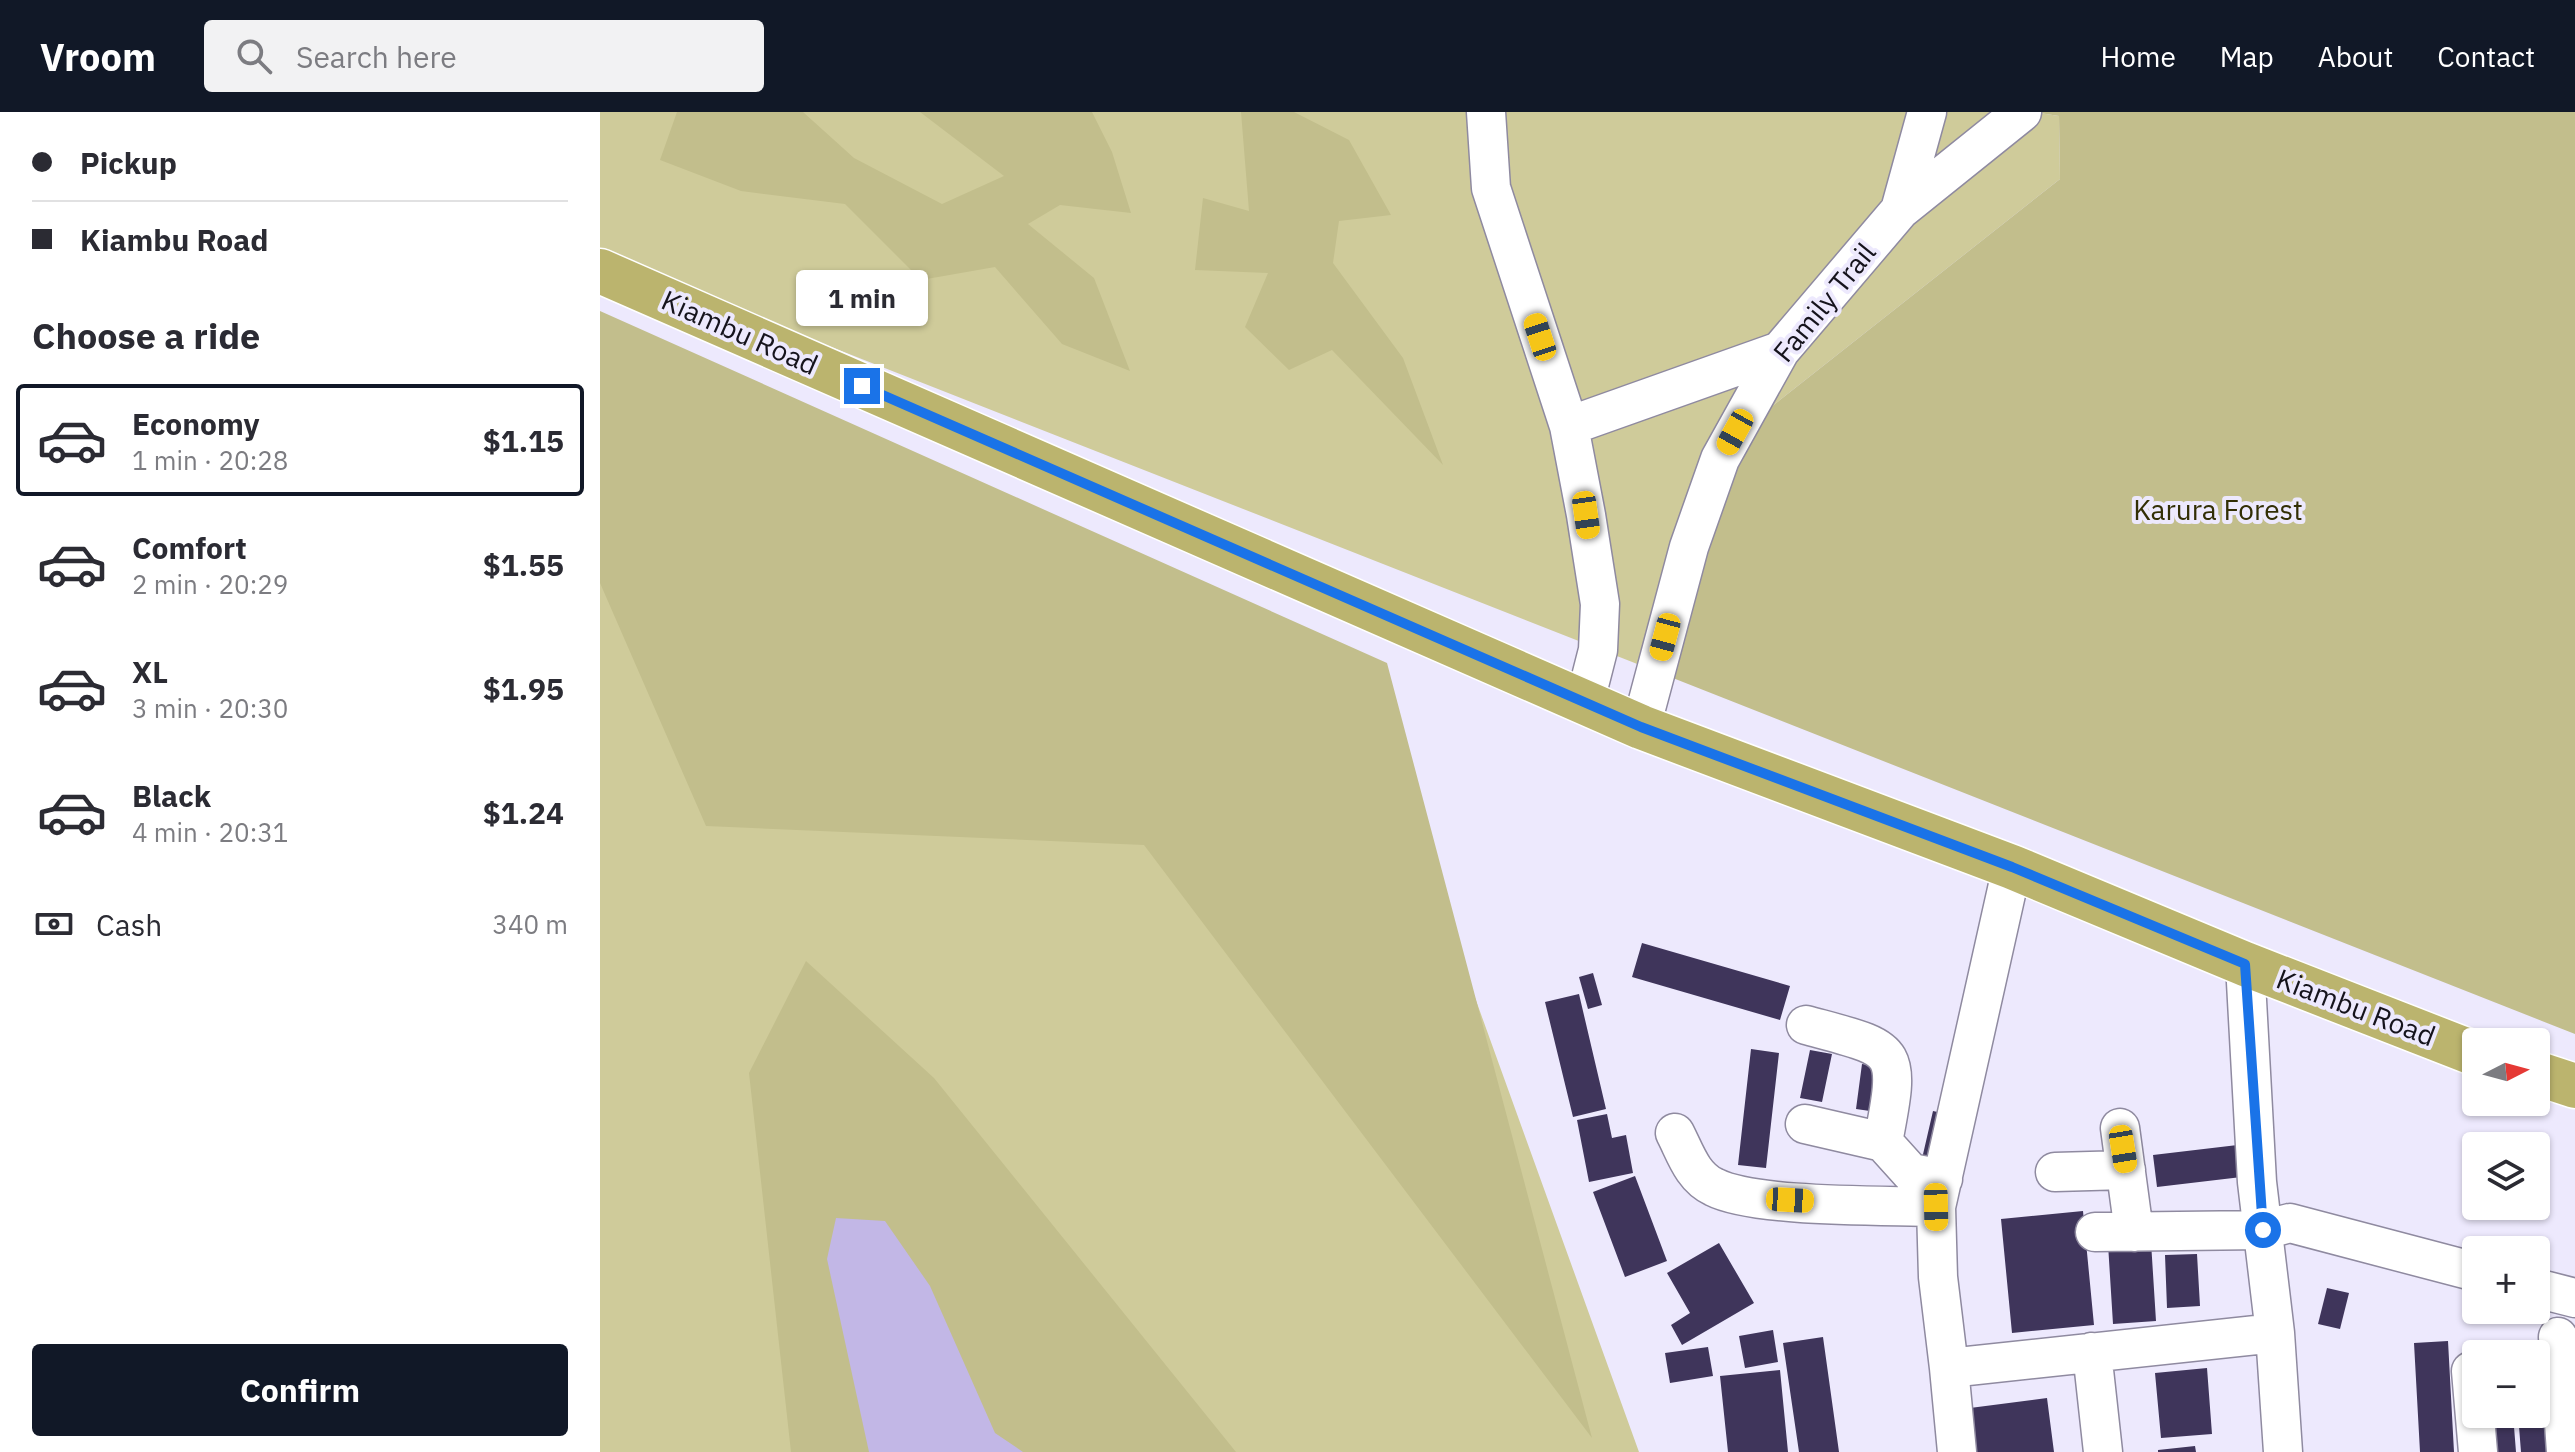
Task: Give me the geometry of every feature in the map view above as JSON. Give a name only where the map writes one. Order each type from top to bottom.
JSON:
[{"type":"highway","name":"Kiambu Road","points":[[600,271],[1641,727],[2012,867],[2245,964],[2462,1049]]},
{"type":"highway","points":[[2550,1078],[2575,1086]]},
{"type":"street","points":[[1486,112],[1491,188],[1569,426],[1600,604],[1598,650],[1585,701]]},
{"type":"street","points":[[1900,210],[1927,112]]},
{"type":"street","name":"Family Trail","points":[[1641,727],[1689,547],[1720,459],[1780,351],[1900,210],[2022,112]]},
{"type":"street","points":[[1569,426],[1780,351]]},
{"type":"street","points":[[1957,1452],[1938,1277],[1940,1193],[2012,867]]},
{"type":"street","points":[[2245,964],[2263,1230],[2275,1333],[2283,1452]]},
{"type":"street","points":[[1806,1025],[1876,1044],[1889,1060],[1894,1082],[1883,1142]]},
{"type":"street","points":[[1805,1124],[1883,1142],[1911,1173],[1940,1193]]},
{"type":"street","points":[[2120,1128],[2134,1232]]},
{"type":"street","points":[[1675,1133],[1694,1171],[1713,1187],[1790,1200],[1940,1193]]},
{"type":"street","points":[[2055,1172],[2126,1170]]},
{"type":"street","points":[[2095,1232],[2263,1230],[2290,1223],[2462,1268]]},
{"type":"street","points":[[2550,1292],[2575,1298]]},
{"type":"street","points":[[1949,1368],[2275,1333]]},
{"type":"street","points":[[2558,1337],[2566,1452]]},
{"type":"street","points":[[2092,1352],[2103,1452]]},
{"type":"street","points":[[2476,1428],[2478,1452]]},
{"type":"shaded area","points":[[600,112],[2033,112],[2059,116],[2060,179],[1733,437],[1650,669],[600,256]]},
{"type":"shaded area","points":[[600,341],[1356,668],[1639,1452],[600,1452]]},
{"type":"shaded area","points":[[836,1218],[885,1221],[930,1286],[995,1433],[1023,1452],[869,1452],[827,1259]]},
{"type":"green space","points":[[677,112],[803,112],[854,158],[942,204],[1004,176],[920,112],[1092,112],[1112,152],[1131,213],[1060,205],[1028,224],[1094,278],[1130,371],[1062,344],[995,267],[921,280],[845,204],[741,191],[660,160]]},
{"type":"green space","points":[[1241,112],[1294,112],[1349,140],[1391,215],[1339,221],[1333,263],[1403,358],[1443,465],[1332,350],[1289,370],[1245,327],[1268,273],[1195,270],[1203,198],[1249,211]]},
{"type":"green space","name":"Karura Forest","points":[[2033,112],[2575,112],[2575,1034],[1650,669],[1733,437],[2060,179],[2059,116]]},
{"type":"green space","points":[[600,311],[1387,663],[1592,1438],[1144,845],[706,826],[600,583]]},
{"type":"green space","points":[[806,961],[934,1078],[1236,1452],[791,1452],[749,1073]]},
{"type":"building","points":[[1642,943],[1790,986],[1780,1020],[1632,977]]},
{"type":"building","points":[[1593,973],[1602,1005],[1588,1009],[1579,977]]},
{"type":"building","points":[[1579,994],[1606,1109],[1573,1117],[1545,1002]]},
{"type":"building","points":[[1751,1049],[1779,1053],[1766,1168],[1738,1165]]},
{"type":"building","points":[[1810,1050],[1832,1054],[1822,1102],[1800,1098]]},
{"type":"building","points":[[1862,1064],[1883,1067],[1877,1112],[1856,1109]]},
{"type":"building","points":[[1933,1111],[1951,1115],[1939,1168],[1921,1163]]},
{"type":"building","points":[[1607,1114],[1612,1138],[1626,1135],[1633,1173],[1589,1182],[1577,1120]]},
{"type":"building","points":[[2246,1144],[2250,1176],[2157,1187],[2153,1155]]},
{"type":"building","points":[[1635,1176],[1667,1261],[1625,1277],[1593,1192]]},
{"type":"building","points":[[2083,1211],[2094,1325],[2012,1333],[2001,1219]]},
{"type":"building","points":[[2151,1242],[2156,1321],[2113,1324],[2108,1244]]},
{"type":"building","points":[[1719,1243],[1754,1303],[1682,1345],[1671,1325],[1690,1313],[1667,1273]]},
{"type":"building","points":[[2197,1254],[2200,1306],[2167,1308],[2165,1255]]},
{"type":"building","points":[[2327,1288],[2349,1293],[2340,1329],[2318,1324]]},
{"type":"building","points":[[1773,1330],[1778,1362],[1745,1368],[1739,1336]]},
{"type":"building","points":[[1823,1337],[1839,1452],[1799,1452],[1783,1343]]},
{"type":"building","points":[[2448,1341],[2454,1452],[2420,1452],[2414,1343]]},
{"type":"building","points":[[1708,1347],[1713,1376],[1670,1383],[1665,1353]]},
{"type":"building","points":[[2207,1368],[2212,1434],[2161,1438],[2155,1373]]},
{"type":"building","points":[[1780,1370],[1788,1452],[1728,1452],[1720,1376]]},
{"type":"building","points":[[2047,1398],[2054,1452],[1975,1452],[1970,1408]]},
{"type":"building","points":[[2487,1428],[2514,1428],[2516,1452],[2489,1452]]},
{"type":"building","points":[[2519,1428],[2546,1428],[2548,1452],[2521,1452]]},
{"type":"building","points":[[2195,1446],[2196,1452],[2158,1452],[2158,1450]]},
{"type":"route","points":[[862,386],[1641,727],[2012,867],[2245,964],[2257,1182],[2263,1230]]}]
